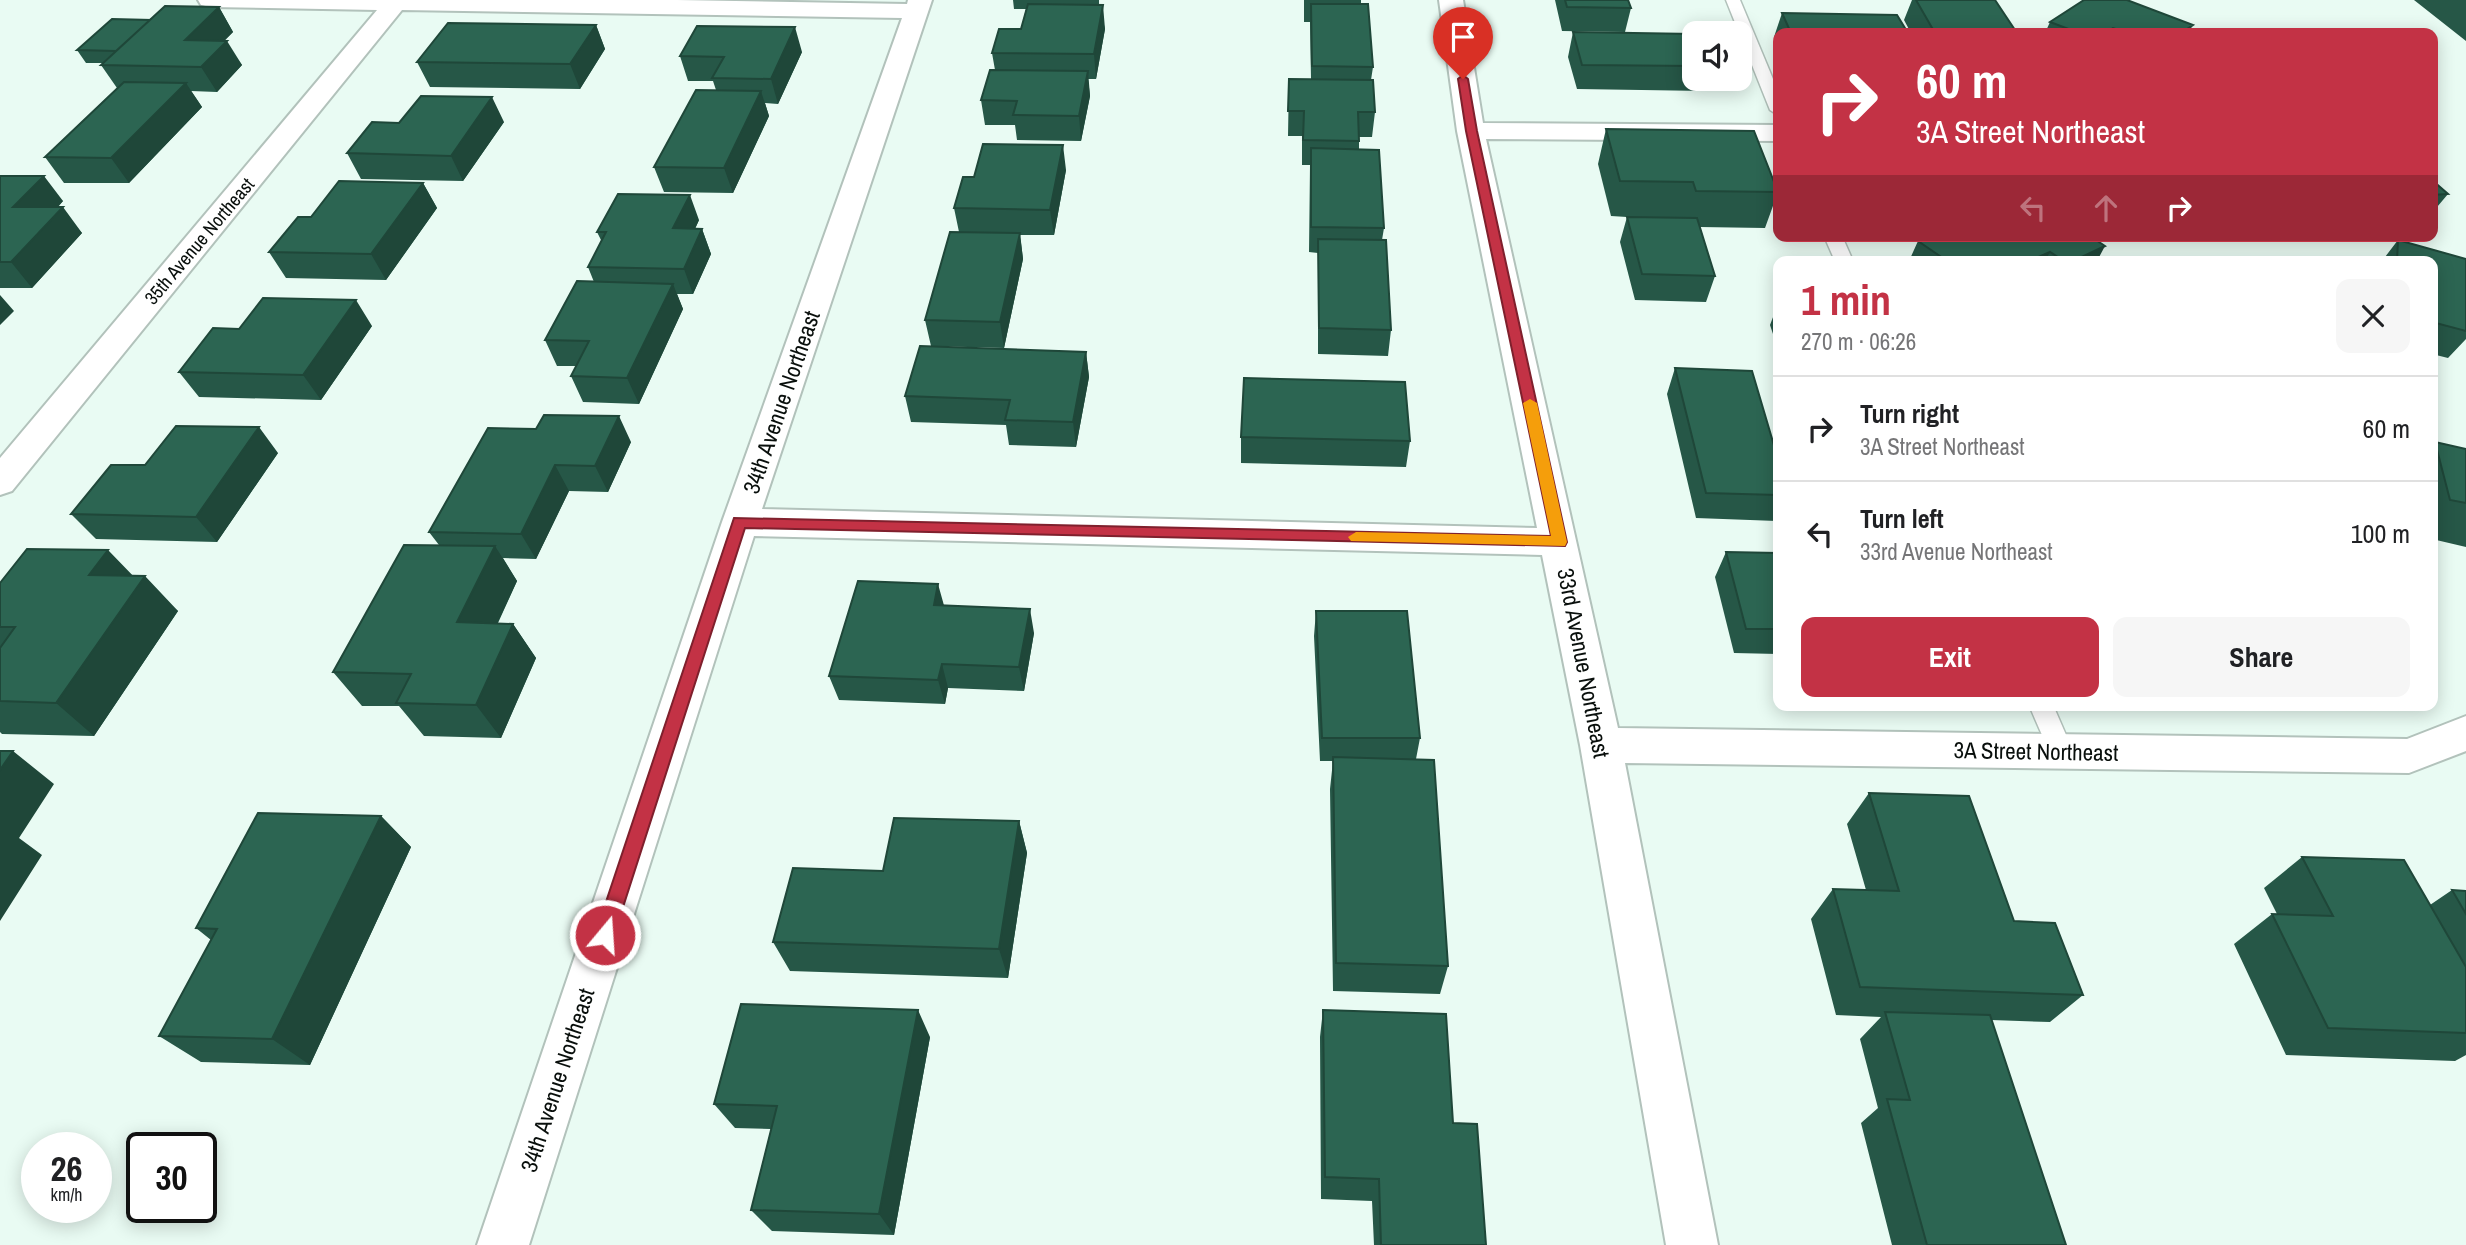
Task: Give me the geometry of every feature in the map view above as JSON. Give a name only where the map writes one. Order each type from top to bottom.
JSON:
[{"type":"street","points":[[210,0],[918,5]]},
{"type":"street","name":"33rd Avenue Northeast","points":[[1451,0],[1471,131],[1601,746],[1692,1245]]},
{"type":"street","name":"35th Avenue Northeast","points":[[0,482],[397,1]]},
{"type":"street","name":"34th Avenue Northeast","points":[[503,1245],[740,522],[918,5]]},
{"type":"street","points":[[1471,131],[1773,133]]},
{"type":"street","points":[[740,522],[1560,542]]},
{"type":"street","name":"3A Street Northeast","points":[[1601,746],[2409,756],[2466,733]]},
{"type":"lane","points":[[1733,0],[1773,98]]},
{"type":"lane","points":[[2044,711],[2061,751]]},
{"type":"building","points":[[1565,0],[1628,0],[1631,8],[1567,7]]},
{"type":"building","points":[[1916,0],[1995,0],[2014,28],[1932,28]]},
{"type":"building","points":[[2084,0],[2127,0],[2193,25],[2188,28],[2066,28],[2050,22]]},
{"type":"building","points":[[1028,4],[1103,5],[1094,54],[992,53],[999,29],[1021,29]]},
{"type":"building","points":[[1311,4],[1368,4],[1373,67],[1312,66]]},
{"type":"building","points":[[165,6],[219,7],[185,40],[227,41],[201,67],[101,65]]},
{"type":"building","points":[[1782,13],[1897,15],[1905,28],[1789,28]]},
{"type":"building","points":[[112,19],[150,20],[116,51],[77,50]]},
{"type":"building","points":[[448,23],[596,25],[570,64],[417,62]]},
{"type":"building","points":[[697,26],[795,27],[771,79],[712,78],[724,57],[680,56]]},
{"type":"building","points":[[1573,32],[1682,34],[1682,66],[1582,65]]},
{"type":"building","points":[[990,70],[1088,71],[1079,116],[1013,115],[1017,101],[981,100]]},
{"type":"building","points":[[1289,79],[1373,80],[1375,112],[1358,112],[1359,141],[1303,140],[1304,111],[1288,111]]},
{"type":"building","points":[[124,82],[186,83],[111,158],[45,157]]},
{"type":"building","points":[[696,90],[761,91],[724,168],[654,167]]},
{"type":"building","points":[[421,96],[492,97],[451,156],[347,153],[372,122],[399,123]]},
{"type":"building","points":[[1606,129],[1754,131],[1773,179],[1773,192],[1696,191],[1693,182],[1620,181]]},
{"type":"building","points":[[983,144],[1063,145],[1050,210],[954,208],[963,177],[974,177]]},
{"type":"building","points":[[1311,148],[1379,150],[1384,228],[1311,227]]},
{"type":"building","points":[[0,176],[44,176],[13,207],[63,207],[11,262],[0,262]]},
{"type":"building","points":[[339,181],[423,183],[371,254],[269,252],[298,217],[311,217]]},
{"type":"building","points":[[2438,185],[2448,194],[2438,195]]},
{"type":"building","points":[[618,194],[690,195],[673,228],[702,229],[684,269],[588,267],[606,232],[597,232]]},
{"type":"building","points":[[1627,217],[1697,218],[1715,276],[1642,274]]},
{"type":"building","points":[[950,232],[1020,233],[1000,322],[925,320]]},
{"type":"building","points":[[1318,239],[1386,240],[1391,330],[1319,328]]},
{"type":"building","points":[[1919,242],[2099,242],[2105,246],[2084,256],[2056,256],[2050,252],[2041,256],[1940,256]]},
{"type":"building","points":[[2398,242],[2405,242],[2466,259],[2466,331],[2438,324],[2438,256],[2397,256]]},
{"type":"building","points":[[577,281],[673,284],[627,378],[571,376],[589,341],[545,340]]},
{"type":"building","points":[[263,298],[356,300],[303,375],[179,372],[213,328],[239,329]]},
{"type":"building","points":[[920,346],[1086,352],[1073,422],[1005,420],[1010,400],[905,396]]},
{"type":"building","points":[[1675,368],[1752,371],[1773,442],[1773,495],[1706,493]]},
{"type":"building","points":[[1244,378],[1405,382],[1410,441],[1241,437]]},
{"type":"building","points":[[544,415],[619,416],[595,466],[555,465],[521,534],[429,532],[488,428],[536,429]]},
{"type":"building","points":[[176,426],[259,427],[196,517],[71,514],[111,465],[145,465]]},
{"type":"building","points":[[2438,443],[2466,449],[2466,503],[2450,500],[2438,454]]},
{"type":"building","points":[[404,545],[495,546],[457,622],[513,624],[476,705],[396,703],[411,674],[333,672]]},
{"type":"building","points":[[27,549],[108,550],[89,575],[145,576],[56,703],[0,701],[0,648],[15,627],[0,627],[0,583]]},
{"type":"building","points":[[1726,552],[1773,553],[1773,629],[1746,629]]},
{"type":"building","points":[[858,581],[938,584],[934,605],[1030,609],[1019,667],[942,664],[938,680],[829,676]]},
{"type":"building","points":[[1316,611],[1407,611],[1420,738],[1322,738]]},
{"type":"building","points":[[0,751],[13,751],[0,770]]},
{"type":"building","points":[[1333,757],[1434,760],[1448,966],[1336,963]]},
{"type":"building","points":[[1869,793],[1969,796],[2014,921],[2055,923],[2083,995],[1860,987],[1833,889],[1899,891]]},
{"type":"building","points":[[258,813],[381,816],[272,1039],[159,1036],[217,929],[196,928]]},
{"type":"building","points":[[894,818],[1019,821],[999,949],[773,942],[793,868],[883,871]]},
{"type":"building","points":[[2302,857],[2404,860],[2466,967],[2466,1033],[2328,1028],[2272,914],[2333,916]]},
{"type":"building","points":[[2452,890],[2466,891],[2466,914]]},
{"type":"building","points":[[741,1004],[918,1010],[879,1214],[751,1210],[777,1106],[714,1104]]},
{"type":"building","points":[[1323,1010],[1446,1014],[1453,1123],[1477,1124],[1486,1245],[1381,1245],[1379,1179],[1325,1177]]},
{"type":"building","points":[[1885,1012],[1990,1015],[2066,1245],[1927,1245],[1887,1099],[1910,1100]]},
{"type":"slow traffic","points":[[1356,537],[1560,542],[1530,403]]},
{"type":"route","points":[[605,935],[740,522],[1560,542],[1471,131],[1463,79]]}]
